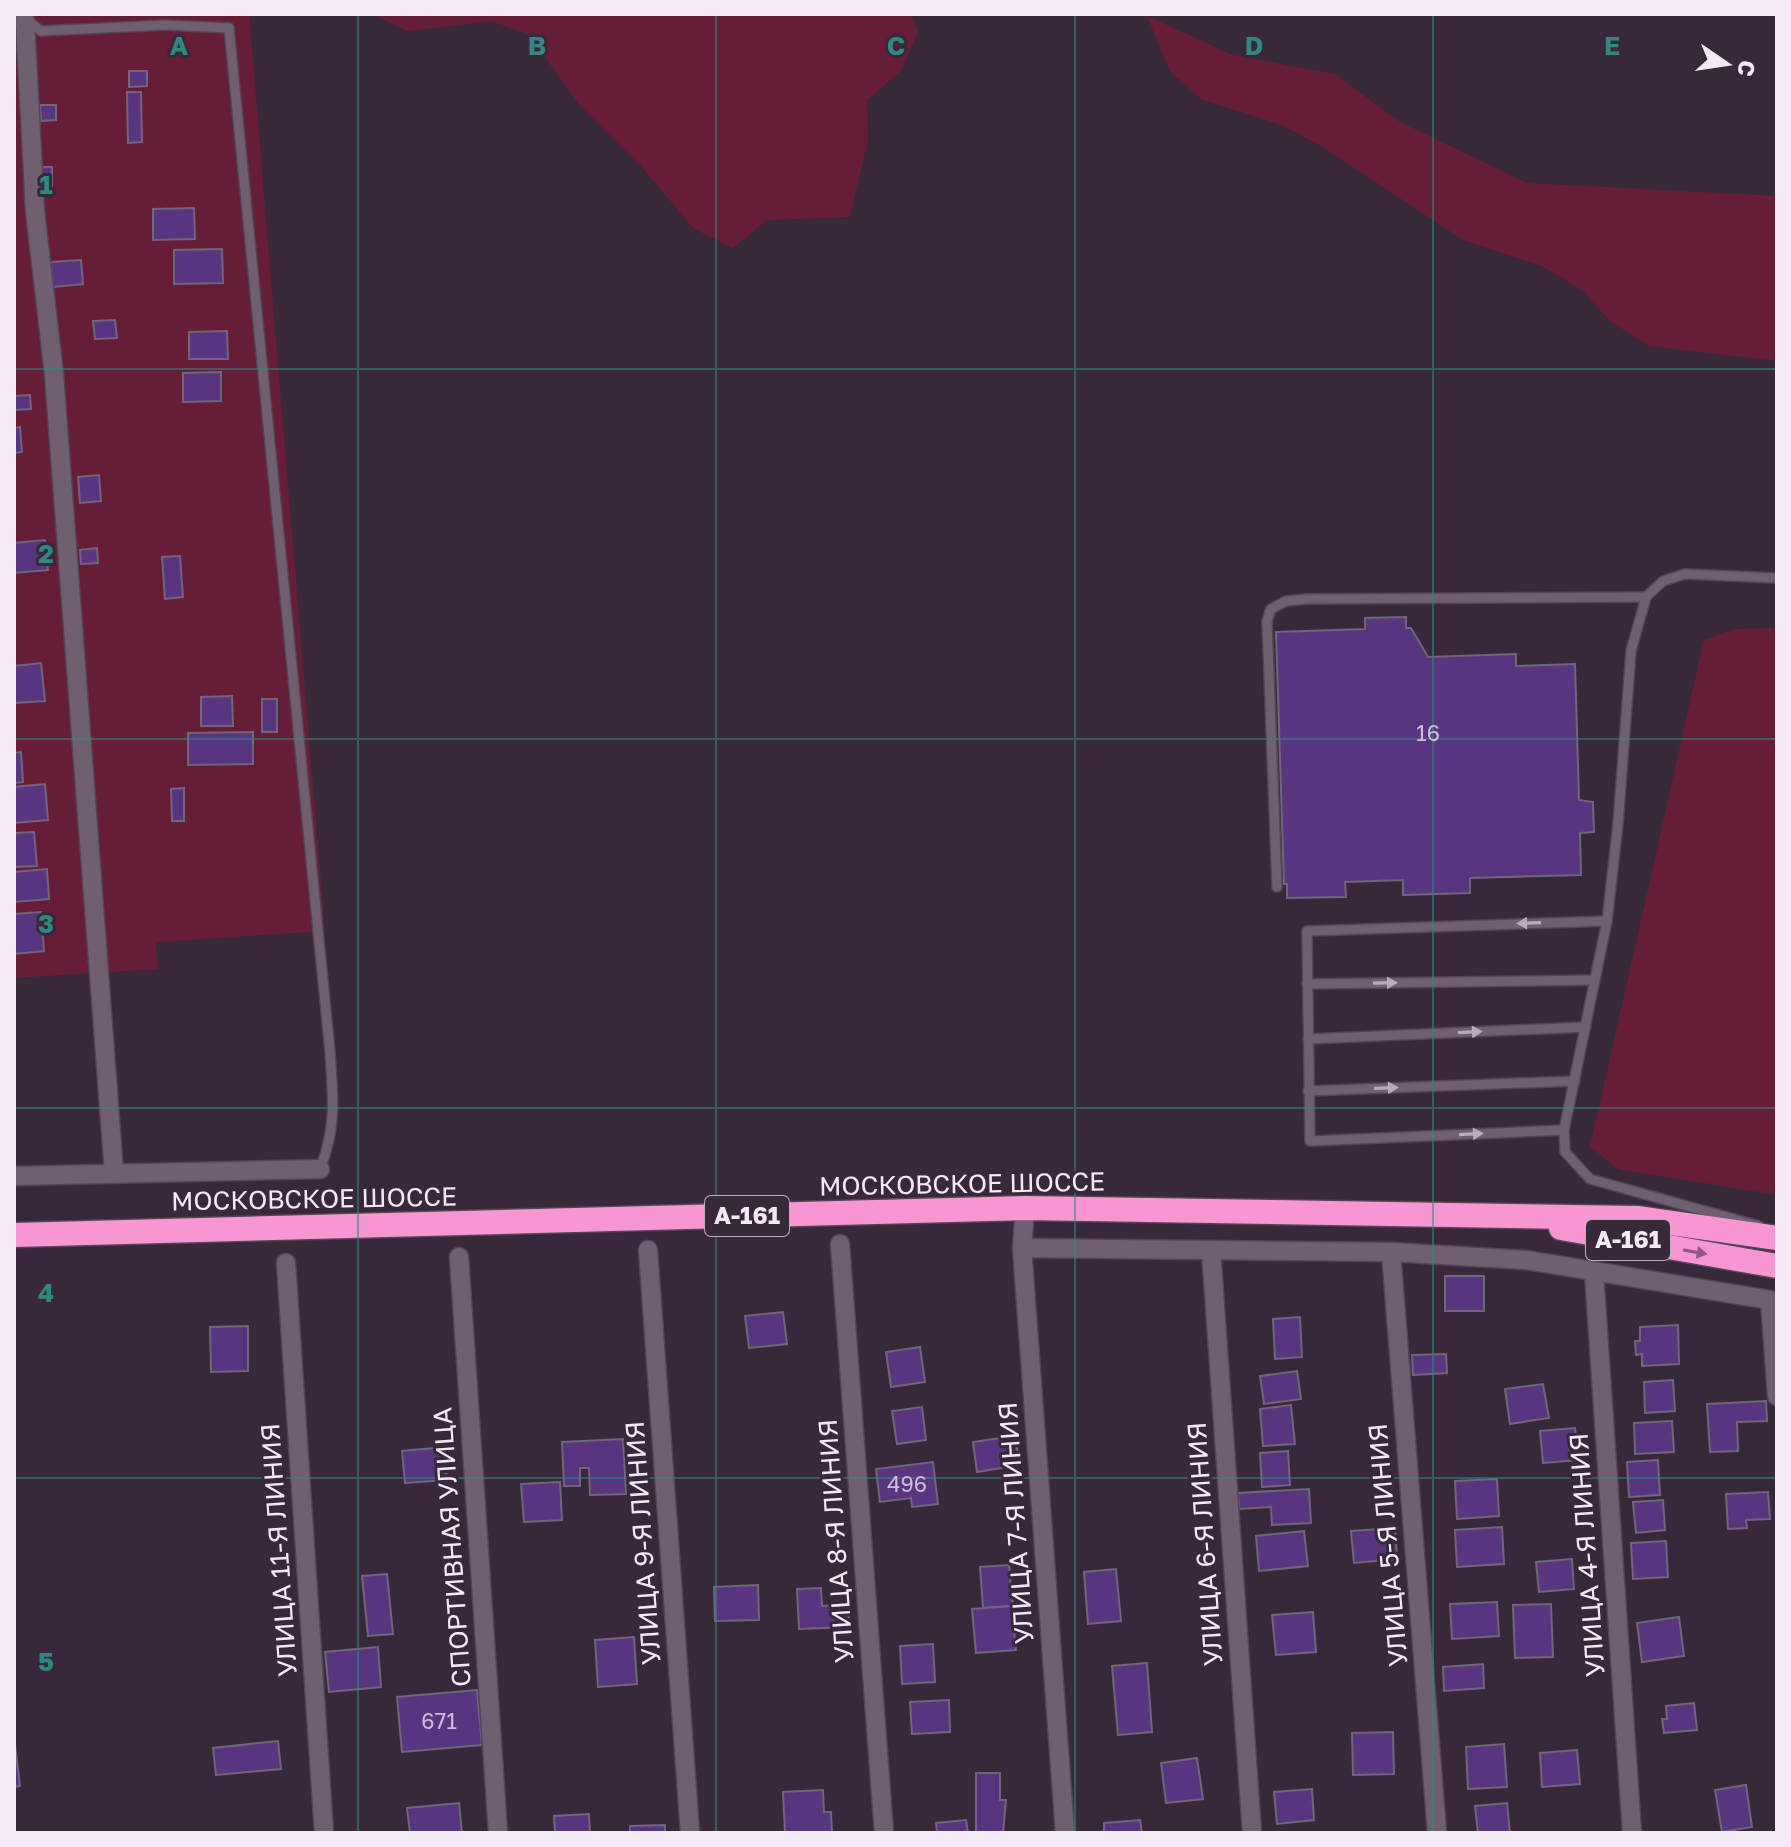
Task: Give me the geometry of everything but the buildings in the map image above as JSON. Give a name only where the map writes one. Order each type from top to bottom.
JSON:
[{"type":"highway","name":"МОСКОВСКОЕ ШОССЕ","points":[[14,1235],[1025,1208],[1480,1214]]},
{"type":"highway","name":"А-161","points":[[1480,1214],[1637,1218],[1777,1236]]},
{"type":"highway","name":"А-161","points":[[1480,1214],[1777,1266]]},
{"type":"street","points":[[23,16],[35,211],[54,374],[114,1173]]},
{"type":"street","points":[[14,1176],[320,1169]]},
{"type":"street","name":"УЛИЦА 7-Я ЛИНИЯ","points":[[1025,1208],[1022,1248],[1065,1833]]},
{"type":"street","name":"УЛИЦА 8-Я ЛИНИЯ","points":[[840,1244],[884,1833]]},
{"type":"street","points":[[1022,1248],[1391,1252],[1526,1260],[1770,1300],[1777,1396]]},
{"type":"street","name":"УЛИЦА 9-Я ЛИНИЯ","points":[[648,1250],[690,1833]]},
{"type":"street","name":"УЛИЦА 6-Я ЛИНИЯ","points":[[1211,1250],[1252,1833]]},
{"type":"street","name":"УЛИЦА 5-Я ЛИНИЯ","points":[[1391,1252],[1437,1833]]},
{"type":"street","name":"СПОРТИВНАЯ УЛИЦА","points":[[459,1257],[498,1833]]},
{"type":"street","name":"УЛИЦА 11-Я ЛИНИЯ","points":[[286,1263],[324,1833]]},
{"type":"street","name":"УЛИЦА 4-Я ЛИНИЯ","points":[[1594,1273],[1632,1833]]},
{"type":"lane","points":[[23,16],[41,31],[165,25],[229,28],[330,1052],[334,1117],[330,1144],[320,1169]]},
{"type":"lane","points":[[1777,578],[1685,574],[1663,581],[1646,597],[1631,651],[1607,921],[1564,1130],[1565,1152],[1590,1179],[1741,1219],[1777,1236]]},
{"type":"lane","points":[[1277,887],[1267,621],[1271,609],[1286,601],[1307,599],[1646,597]]},
{"type":"lane","points":[[1564,1130],[1310,1141],[1307,931],[1607,921]]},
{"type":"lane","points":[[1307,984],[1595,980]]},
{"type":"lane","points":[[1308,1039],[1586,1027]]},
{"type":"lane","points":[[1308,1091],[1575,1081]]},
{"type":"lane","points":[[1717,1230],[1741,1219]]},
{"type":"shaded area","points":[[14,14],[249,14],[325,931],[156,942],[158,969],[14,978]]},
{"type":"shaded area","points":[[372,14],[911,14],[918,31],[902,70],[867,100],[868,140],[850,217],[767,220],[733,248],[694,229],[641,166],[578,103],[528,34],[491,21],[408,31]]},
{"type":"shaded area","points":[[1147,16],[1233,55],[1335,74],[1400,122],[1527,183],[1777,196],[1777,361],[1649,346],[1610,321],[1582,290],[1542,266],[1463,240],[1323,147],[1281,125],[1201,99],[1170,71]]},
{"type":"shaded area","points":[[1777,628],[1777,1195],[1618,1169],[1590,1147],[1704,640],[1734,629]]}]
